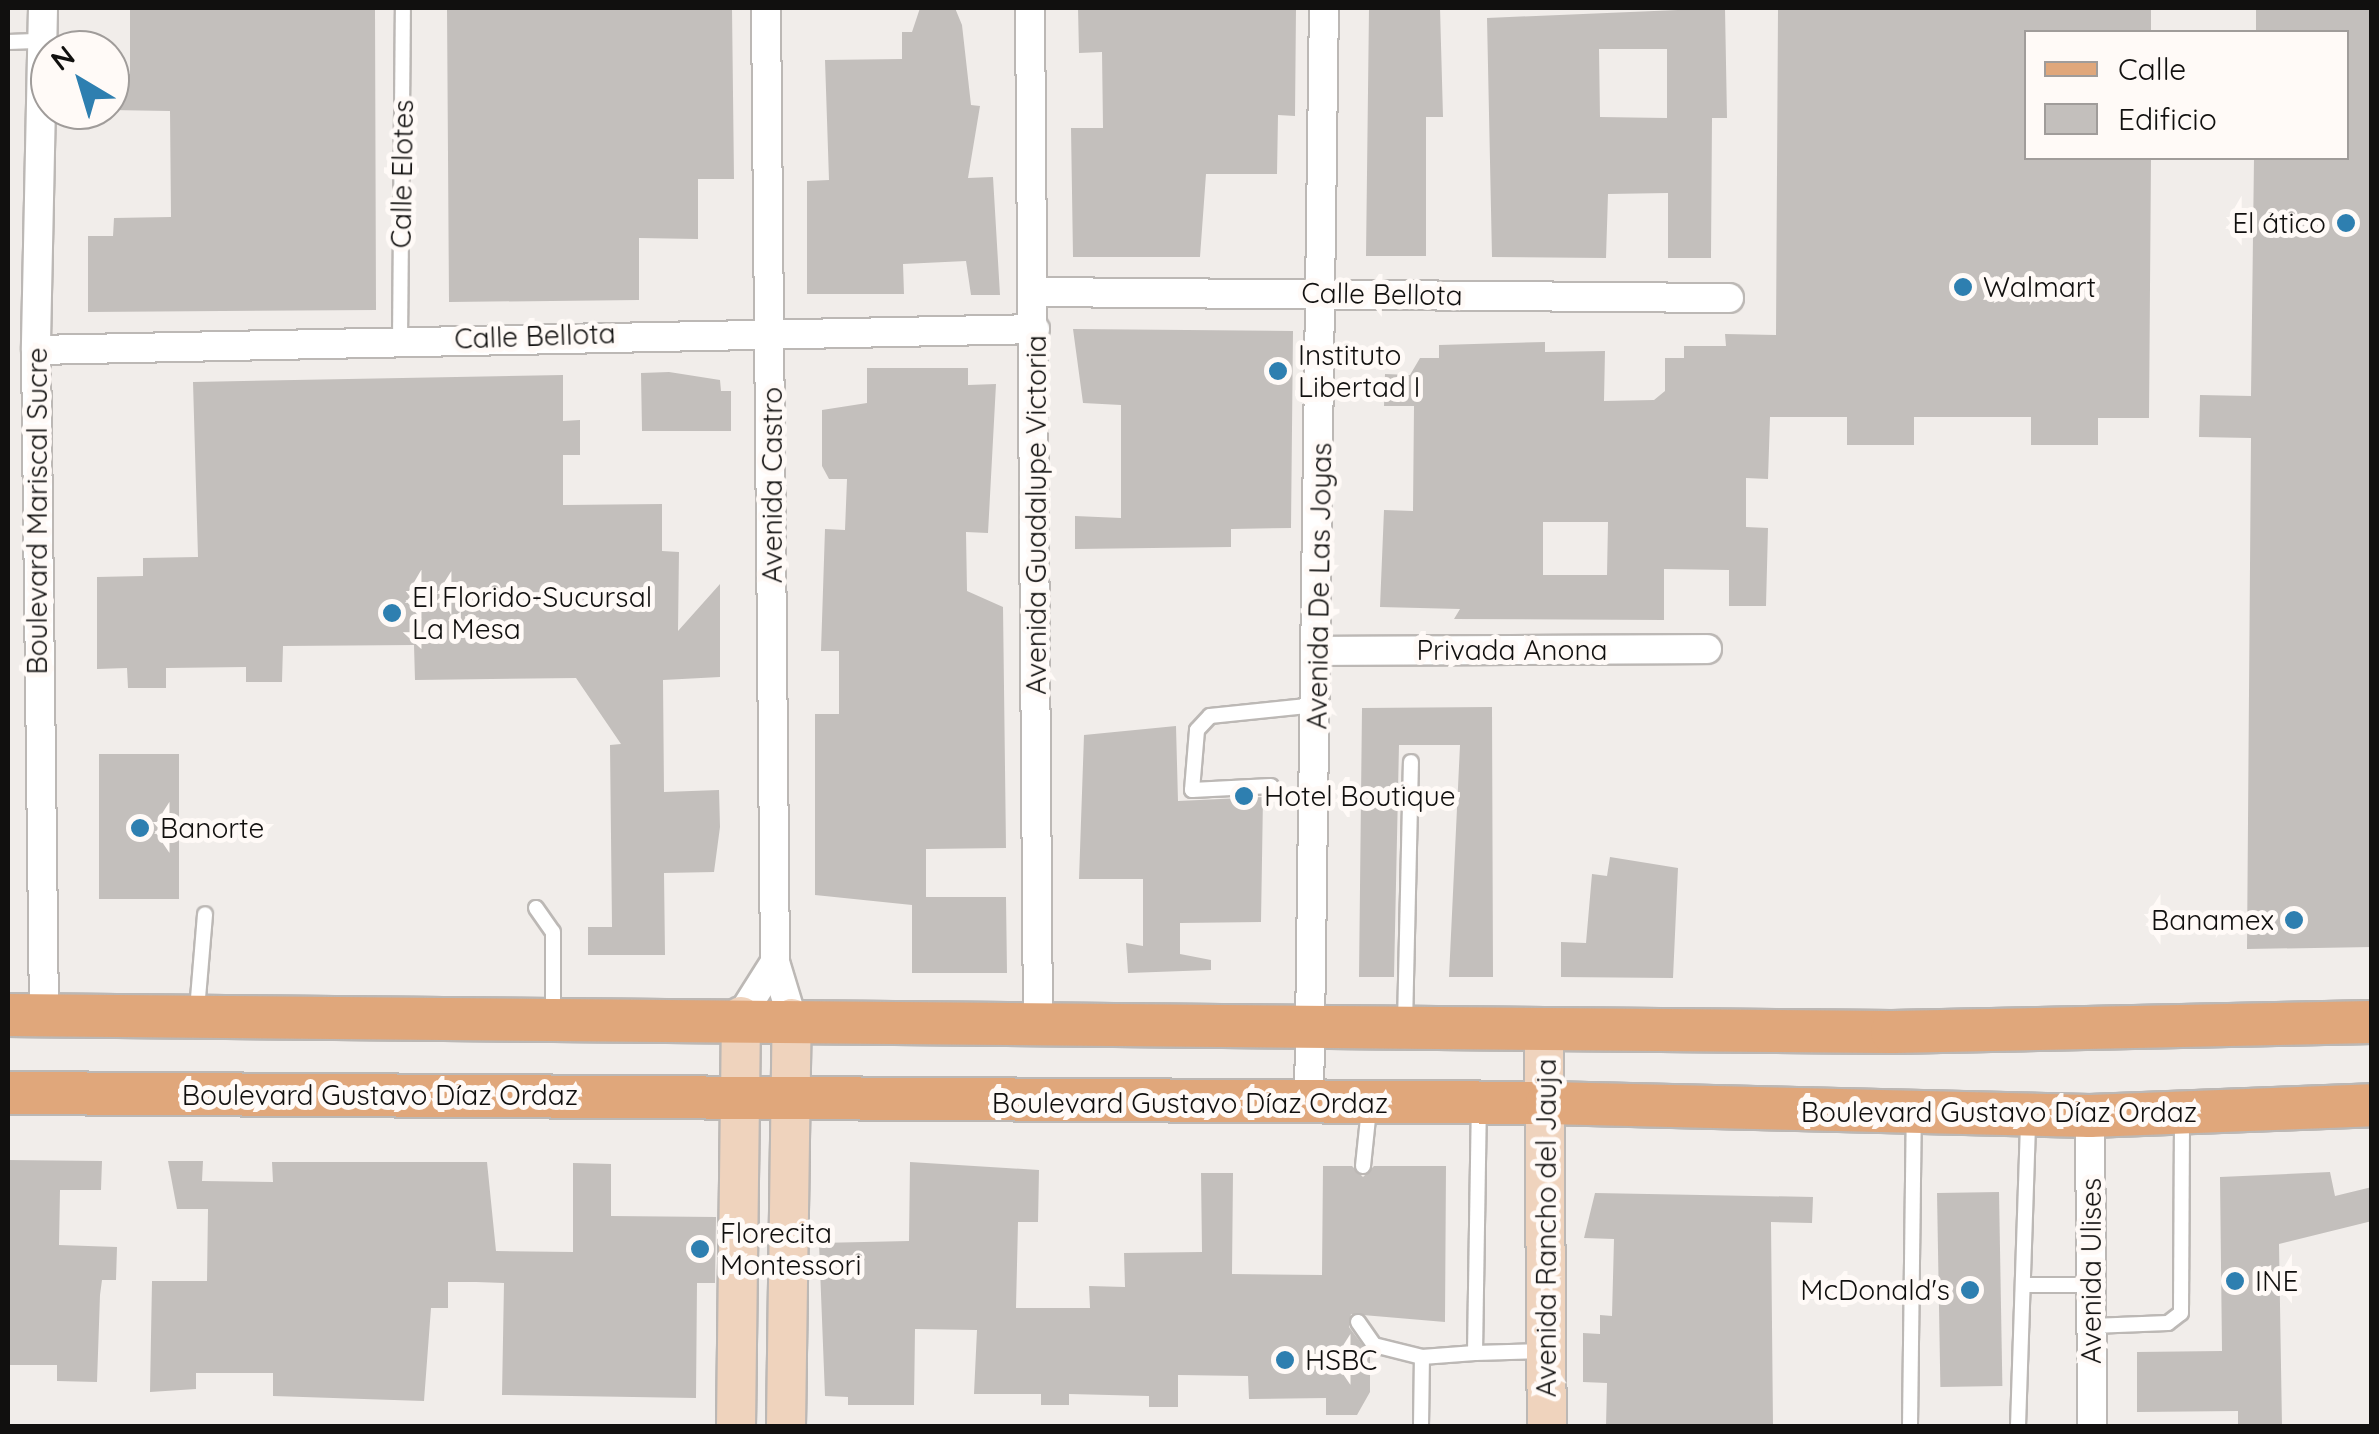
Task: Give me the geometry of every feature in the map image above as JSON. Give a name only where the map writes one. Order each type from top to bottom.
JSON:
[{"type":"main road","points":[[26,1015],[742,1016],[1312,1022],[1544,1030],[2372,1022]]},
{"type":"main road","points":[[736,1426],[742,1016]]},
{"type":"main road","points":[[786,1426],[795,1098],[792,1018]]},
{"type":"main road","name":"Avenida Rancho del Jauja","points":[[1544,1030],[1547,1426]]},
{"type":"main road","name":"Boulevard Gustavo Díaz Ordaz","points":[[8,1093],[1309,1104],[1546,1102],[1914,1115],[2090,1116],[2372,1105]]},
{"type":"street","name":"Avenida Castro","points":[[766,8],[775,962],[792,1018]]},
{"type":"street","name":"Avenida Guadalupe Victoria","points":[[1030,8],[1038,1022]]},
{"type":"street","name":"Avenida De Las Joyas","points":[[1309,1104],[1325,293],[1324,8]]},
{"type":"street","name":"Boulevard Mariscal Sucre","points":[[26,1015],[40,130]]},
{"type":"street","name":"Calle Bellota","points":[[1035,292],[1728,298]]},
{"type":"street","name":"Calle Bellota","points":[[36,350],[771,328],[1035,328]]},
{"type":"street","name":"Privada Anona","points":[[1317,651],[1707,650]]},
{"type":"street","points":[[742,1016],[775,962]]},
{"type":"street","name":"Avenida Ulises","points":[[2090,1116],[2092,1426]]},
{"type":"lane","name":"Calle Elotes","points":[[400,341],[403,8]]},
{"type":"lane","points":[[1271,786],[1192,790],[1197,730],[1210,716],[1316,705]]},
{"type":"lane","points":[[1405,1025],[1411,762]]},
{"type":"lane","points":[[536,908],[553,932],[554,1016]]},
{"type":"lane","points":[[197,1016],[205,914]]},
{"type":"lane","points":[[1363,1166],[1370,1103]]},
{"type":"lane","points":[[1475,1353],[1480,1103]]},
{"type":"lane","points":[[2092,1326],[2168,1322],[2181,1313],[2182,1114]]},
{"type":"lane","points":[[1910,1426],[1914,1115]]},
{"type":"lane","points":[[2018,1426],[2028,1115]]},
{"type":"lane","points":[[2022,1285],[2091,1285]]},
{"type":"lane","points":[[1358,1322],[1374,1345],[1422,1357],[1547,1351]]},
{"type":"lane","points":[[1421,1426],[1422,1357]]},
{"type":"building","points":[[130,8],[375,8],[376,310],[88,312],[88,236],[113,236],[114,218],[171,217],[170,111],[130,110]]},
{"type":"building","points":[[447,8],[732,8],[734,179],[698,179],[698,239],[639,238],[639,300],[449,302]]},
{"type":"building","points":[[920,8],[955,8],[962,25],[971,105],[980,106],[968,178],[993,177],[1000,295],[971,295],[966,261],[903,264],[904,294],[807,294],[807,181],[829,180],[825,60],[902,59],[902,32],[912,32]]},
{"type":"building","points":[[1078,8],[1296,8],[1295,116],[1278,115],[1277,174],[1206,174],[1200,257],[1073,257],[1071,128],[1103,128],[1102,52],[1079,53]]},
{"type":"building","points":[[1369,8],[1440,8],[1443,117],[1426,117],[1426,256],[1366,256]]},
{"type":"building","points":[[1725,8],[1727,118],[1712,118],[1711,258],[1668,258],[1668,193],[1608,194],[1606,258],[1492,257],[1487,18]],"holes":[[[1599,49],[1667,49],[1667,118],[1600,117]]]},
{"type":"building","name":"Walmart","points":[[1778,8],[2151,8],[2151,30],[2024,30],[2024,160],[2151,160],[2149,418],[2098,418],[2098,445],[2031,445],[2031,417],[1914,417],[1914,445],[1847,445],[1847,417],[1770,417],[1768,479],[1746,478],[1746,527],[1768,528],[1766,606],[1729,606],[1729,570],[1664,569],[1664,620],[1454,619],[1460,609],[1380,607],[1384,510],[1413,511],[1414,406],[1384,406],[1385,374],[1410,375],[1420,358],[1439,358],[1439,345],[1545,342],[1545,352],[1605,351],[1604,401],[1654,400],[1665,391],[1665,358],[1684,358],[1684,346],[1726,346],[1725,334],[1776,335]],"holes":[[[1543,522],[1608,522],[1607,575],[1543,575]]]},
{"type":"building","points":[[2256,8],[2372,8],[2372,947],[2247,949],[2251,438],[2199,437],[2200,395],[2251,396],[2254,160],[2349,160],[2349,30],[2256,30]]},
{"type":"building","points":[[1073,329],[1293,331],[1291,528],[1231,529],[1231,547],[1075,549],[1075,516],[1121,518],[1121,405],[1083,403]]},
{"type":"building","points":[[867,368],[968,368],[968,385],[996,384],[988,533],[966,532],[967,591],[1003,607],[1006,848],[926,849],[926,897],[1006,897],[1007,973],[912,973],[912,905],[815,895],[815,714],[839,714],[839,651],[821,651],[825,529],[845,530],[847,479],[829,479],[822,466],[822,410],[867,403]]},
{"type":"building","points":[[669,372],[720,380],[721,391],[731,391],[731,431],[642,431],[641,373]]},
{"type":"building","points":[[563,375],[563,421],[580,420],[580,455],[563,455],[563,505],[662,504],[662,551],[679,552],[678,631],[720,584],[720,677],[663,680],[664,792],[719,790],[720,827],[714,872],[664,873],[665,955],[588,955],[588,927],[612,927],[610,745],[621,744],[576,678],[415,680],[414,645],[283,646],[282,682],[246,682],[246,667],[166,668],[166,688],[128,688],[127,668],[97,669],[97,577],[143,576],[143,558],[198,557],[193,382]]},
{"type":"building","points":[[1492,707],[1493,977],[1449,977],[1460,745],[1399,745],[1394,977],[1359,977],[1362,708]]},
{"type":"building","points":[[1176,726],[1178,801],[1263,797],[1261,922],[1180,923],[1180,954],[1211,960],[1211,970],[1128,973],[1126,943],[1143,946],[1143,879],[1079,879],[1084,735]]},
{"type":"building","name":"Banorte","points":[[99,754],[179,754],[179,899],[99,899]]},
{"type":"building","points":[[1610,857],[1678,868],[1673,978],[1561,977],[1561,942],[1586,943],[1592,874],[1607,876]]},
{"type":"building","points":[[8,1160],[102,1161],[101,1190],[60,1190],[59,1245],[117,1247],[116,1280],[102,1280],[97,1382],[57,1381],[57,1365],[8,1365]]},
{"type":"building","points":[[168,1161],[203,1161],[202,1181],[273,1182],[272,1162],[487,1162],[496,1251],[573,1252],[573,1163],[611,1164],[611,1216],[716,1217],[715,1283],[697,1283],[696,1398],[502,1395],[504,1283],[476,1282],[448,1282],[448,1308],[431,1308],[424,1401],[273,1396],[273,1373],[196,1373],[196,1389],[150,1392],[152,1281],[207,1281],[208,1209],[177,1209]]},
{"type":"building","points":[[910,1162],[1039,1170],[1038,1222],[1018,1222],[1016,1308],[1090,1308],[1089,1286],[1125,1287],[1124,1253],[1202,1252],[1201,1173],[1233,1173],[1232,1274],[1322,1275],[1323,1166],[1352,1166],[1363,1177],[1374,1166],[1446,1166],[1445,1322],[1351,1314],[1349,1327],[1370,1355],[1370,1392],[1357,1415],[1326,1415],[1326,1398],[1249,1399],[1248,1376],[1178,1375],[1178,1407],[1149,1407],[1149,1396],[1069,1394],[1069,1405],[1041,1405],[1041,1394],[974,1394],[977,1330],[915,1329],[914,1405],[848,1405],[848,1397],[825,1396],[819,1243],[909,1241]]},
{"type":"building","points":[[2330,1172],[2335,1196],[2372,1187],[2372,1221],[2279,1244],[2282,1426],[2238,1426],[2238,1411],[2137,1412],[2137,1352],[2222,1351],[2220,1177]]},
{"type":"building","name":"McDonald's","points":[[1999,1192],[2002,1386],[1940,1387],[1937,1193]]},
{"type":"building","points":[[1595,1193],[1813,1197],[1812,1223],[1771,1222],[1773,1426],[1606,1426],[1607,1383],[1583,1382],[1583,1333],[1600,1334],[1600,1315],[1612,1316],[1614,1239],[1584,1238]]},
{"type":"place","name":"El ático","points":[[2346,223]]},
{"type":"place","name":"Walmart","points":[[1963,287]]},
{"type":"place","name":"Instituto Libertad I","points":[[1278,371]]},
{"type":"place","name":"El Florido-Sucursal La Mesa","points":[[392,613]]},
{"type":"place","name":"Hotel Boutique","points":[[1244,796]]},
{"type":"place","name":"Banorte","points":[[140,828]]},
{"type":"place","name":"Banamex","points":[[2294,920]]},
{"type":"place","name":"Florecita Montessori","points":[[700,1249]]},
{"type":"place","name":"INE","points":[[2235,1281]]},
{"type":"place","name":"McDonald's","points":[[1970,1290]]},
{"type":"place","name":"HSBC","points":[[1285,1360]]}]
